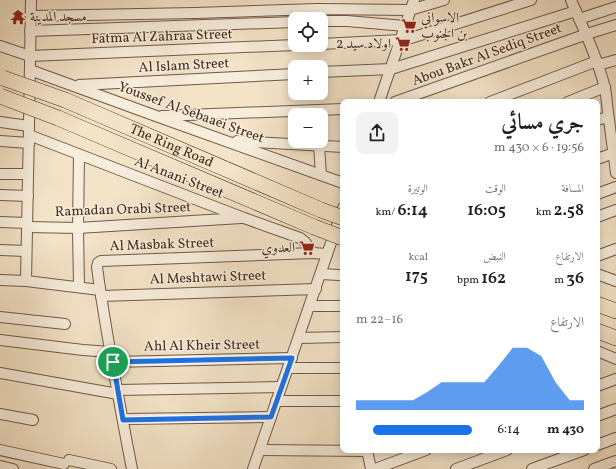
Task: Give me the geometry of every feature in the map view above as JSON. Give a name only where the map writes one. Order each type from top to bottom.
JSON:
[{"type":"highway","name":"The Ring Road","points":[[2,77],[65,100],[340,217]]},
{"type":"highway","name":"The Ring Road","points":[[0,96],[58,118],[340,237]]},
{"type":"highway","points":[[600,305],[616,311]]},
{"type":"highway","points":[[600,332],[616,338]]},
{"type":"street","points":[[26,281],[31,0]]},
{"type":"street","points":[[31,16],[317,9],[412,5],[444,0]]},
{"type":"street","points":[[328,44],[400,40],[411,38],[428,34],[531,0]]},
{"type":"street","points":[[571,0],[587,34],[605,87],[612,101],[608,116],[614,132],[616,169]]},
{"type":"street","points":[[380,99],[412,5]]},
{"type":"street","points":[[328,72],[391,69],[578,15],[616,7]]},
{"type":"street","points":[[328,21],[347,21],[405,26]]},
{"type":"street","points":[[30,31],[288,22]]},
{"type":"street","name":"Abou Bakr Al Sediq Street","points":[[403,99],[616,25]]},
{"type":"street","name":"Fatma Al Zahraa Street","points":[[30,56],[288,45]]},
{"type":"street","points":[[0,46],[30,56]]},
{"type":"street","points":[[498,99],[598,63],[616,60]]},
{"type":"street","name":"Youssef Al Sebaaei Street","points":[[30,70],[340,182]]},
{"type":"street","name":"Al Islam Street","points":[[74,86],[288,74]]},
{"type":"street","points":[[575,99],[605,87]]},
{"type":"street","points":[[156,116],[340,109]]},
{"type":"street","points":[[600,119],[608,116]]},
{"type":"street","name":"Al Anani Street","points":[[0,122],[79,155],[300,238],[313,253]]},
{"type":"street","points":[[0,141],[29,135]]},
{"type":"street","points":[[225,140],[288,144]]},
{"type":"street","points":[[328,146],[340,147]]},
{"type":"street","points":[[319,148],[320,175]]},
{"type":"street","points":[[600,158],[614,153]]},
{"type":"street","points":[[79,155],[79,287]]},
{"type":"street","points":[[0,174],[28,174]]},
{"type":"street","points":[[600,193],[616,187]]},
{"type":"street","points":[[0,195],[28,196]]},
{"type":"street","points":[[600,216],[616,210]]},
{"type":"street","points":[[253,469],[340,217]]},
{"type":"street","name":"Ramadan Orabi Street","points":[[0,222],[78,228],[244,218]]},
{"type":"street","points":[[600,255],[616,249]]},
{"type":"street","points":[[0,250],[26,251]]},
{"type":"street","name":"Al Masbak Street","points":[[132,469],[101,293],[97,267],[98,263],[101,261],[313,253],[327,254]]},
{"type":"street","points":[[320,274],[340,275]]},
{"type":"street","points":[[600,275],[616,281]]},
{"type":"street","name":"Al Meshtawi Street","points":[[0,280],[26,281],[79,287],[101,293],[316,289]]},
{"type":"street","points":[[310,306],[340,306]]},
{"type":"street","points":[[0,317],[65,324]]},
{"type":"street","points":[[299,338],[340,337]]},
{"type":"street","name":"Ahl Al Kheir Street","points":[[0,340],[83,350],[112,357],[292,358]]},
{"type":"street","points":[[600,353],[616,359]]},
{"type":"street","points":[[288,368],[340,368]]},
{"type":"street","points":[[0,373],[118,392],[282,386]]},
{"type":"street","points":[[600,385],[616,379]]},
{"type":"street","points":[[276,401],[340,401]]},
{"type":"street","points":[[600,415],[616,409]]},
{"type":"street","points":[[0,414],[34,420]]},
{"type":"street","points":[[123,420],[271,417]]},
{"type":"street","points":[[600,444],[616,438]]},
{"type":"street","points":[[0,450],[111,469]]},
{"type":"street","points":[[260,450],[340,451]]},
{"type":"street","points":[[367,453],[370,469]]},
{"type":"street","points":[[375,469],[418,453]]},
{"type":"street","points":[[456,469],[499,453]]},
{"type":"street","points":[[532,469],[576,453]]},
{"type":"street","points":[[594,469],[616,461]]},
{"type":"street","points":[[0,466],[13,469]]},
{"type":"place","name":"مسجد المدينة","points":[[18,17]]},
{"type":"place","name":"الاسواني بن الجنوب","points":[[409,26]]},
{"type":"place","name":"اولاد سيد 2","points":[[403,44]]},
{"type":"place","name":"العدوي","points":[[307,248]]},
{"type":"route","points":[[292,358],[271,417],[123,420],[113,362],[292,358]]}]
